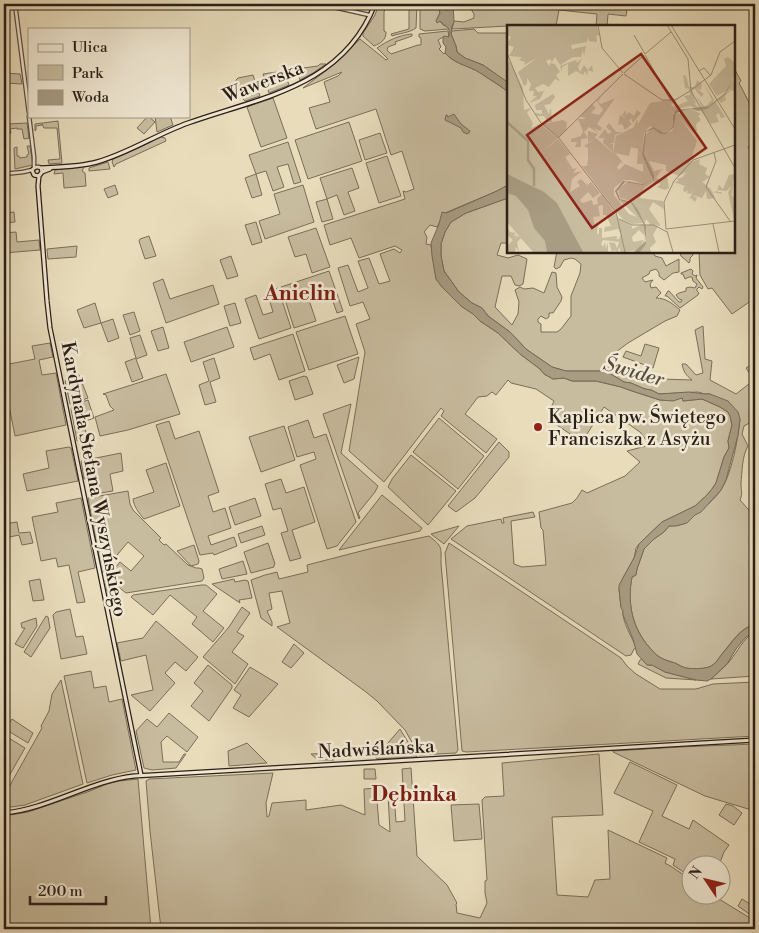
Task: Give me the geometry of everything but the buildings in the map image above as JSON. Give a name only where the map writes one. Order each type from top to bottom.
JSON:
[{"type":"main road","name":"Wawerska","points":[[37,171],[85,164],[110,158],[186,124],[289,89],[306,81],[322,71],[345,51],[371,15],[375,4]]},
{"type":"main road","name":"Kardynała Stefana Wyszyńskiego","points":[[37,171],[50,328],[141,775]]},
{"type":"main road","name":"Nadwiślańska","points":[[4,813],[33,807],[110,780],[141,775],[755,740]]},
{"type":"street","points":[[16,4],[28,104]]},
{"type":"street","points":[[320,4],[371,15]]},
{"type":"street","name":"Kardynała Stefana Wyszyńskiego","points":[[29,118],[37,171]]},
{"type":"street","points":[[4,174],[37,171]]},
{"type":"green space","points":[[379,4],[387,4],[384,12],[384,31],[386,35],[383,41],[374,46],[363,36],[363,33],[375,15]]},
{"type":"green space","points":[[409,4],[412,7],[412,4],[417,4],[416,28],[392,36],[391,34],[409,29]]},
{"type":"green space","points":[[420,4],[439,4],[440,13],[436,21],[441,22],[449,29],[425,31],[420,29]]},
{"type":"green space","points":[[468,4],[628,4],[626,16],[608,14],[607,25],[596,25],[597,14],[559,10],[556,25],[507,25],[452,29],[454,21],[464,22],[474,18],[474,14]]},
{"type":"green space","points":[[474,29],[478,33],[507,33],[507,82],[483,65],[465,58],[457,52],[451,34],[452,31]]},
{"type":"green space","points":[[448,31],[449,37],[443,37],[438,40],[441,47],[439,49],[452,59],[478,71],[507,91],[507,186],[445,213],[437,227],[430,225],[424,232],[427,237],[426,244],[431,245],[436,279],[442,287],[461,306],[498,333],[520,354],[553,379],[564,378],[572,381],[596,381],[660,400],[682,398],[683,401],[702,399],[720,407],[728,412],[730,416],[732,425],[728,441],[729,448],[724,457],[716,483],[695,506],[662,522],[639,544],[623,578],[619,589],[621,607],[636,648],[631,655],[626,656],[451,539],[467,526],[501,519],[502,523],[504,523],[503,518],[533,512],[535,517],[511,521],[514,564],[522,567],[546,565],[543,530],[541,528],[539,512],[572,503],[582,490],[587,493],[625,476],[640,462],[627,451],[650,445],[640,432],[604,407],[582,442],[551,421],[549,413],[554,401],[536,389],[511,383],[508,380],[496,395],[492,392],[487,396],[478,397],[465,414],[497,439],[486,453],[441,416],[444,411],[441,408],[384,482],[349,451],[365,352],[356,324],[370,319],[363,302],[350,306],[338,268],[348,265],[358,292],[368,288],[358,261],[369,258],[379,284],[390,281],[380,254],[394,249],[400,253],[402,250],[395,246],[359,258],[351,238],[330,245],[324,225],[405,199],[403,191],[406,192],[414,189],[402,151],[391,155],[376,109],[316,129],[309,108],[330,102],[324,82],[338,76],[342,72],[303,88],[328,69],[360,39],[386,60],[388,59],[377,48],[389,41],[412,34],[412,36],[395,42],[396,44],[388,47],[387,50],[391,54],[421,45],[419,34]]},
{"type":"green space","points":[[326,64],[300,80],[296,69],[318,66]]},
{"type":"green space","points":[[734,68],[741,81],[739,83],[755,114],[755,141],[748,147],[755,159],[755,298],[732,314],[712,288],[708,289],[700,275],[699,252],[734,252]]},
{"type":"green space","points":[[284,71],[289,85],[269,93],[263,74]]},
{"type":"green space","points":[[4,73],[20,74],[22,84],[4,83]]},
{"type":"green space","points":[[253,75],[260,96],[245,101],[236,80]]},
{"type":"green space","points":[[273,98],[287,138],[261,147],[247,107]]},
{"type":"green space","points":[[146,118],[150,118],[155,122],[144,134],[137,128]]},
{"type":"green space","points":[[155,118],[171,118],[173,125],[157,132]]},
{"type":"green space","points":[[58,121],[62,163],[49,164],[48,160],[60,159],[57,128],[44,128],[42,124],[36,126],[35,131],[35,124]]},
{"type":"green space","points":[[349,122],[362,161],[308,179],[295,140]]},
{"type":"green space","points":[[27,123],[31,142],[30,138],[24,139],[22,129],[10,129],[11,133],[8,134],[7,124]]},
{"type":"green space","points":[[380,133],[387,153],[365,160],[359,140]]},
{"type":"green space","points":[[161,137],[165,138],[166,141],[116,164],[114,167],[113,159]]},
{"type":"green space","points":[[288,142],[301,182],[294,184],[288,164],[277,167],[284,187],[273,191],[266,171],[256,174],[249,155]]},
{"type":"green space","points":[[27,146],[30,146],[33,165],[15,169],[14,148],[17,147],[17,156],[20,158],[27,157],[29,154]]},
{"type":"green space","points":[[387,156],[401,196],[379,203],[366,163]]},
{"type":"green space","points":[[108,162],[110,169],[89,171],[89,168]]},
{"type":"green space","points":[[83,166],[82,171],[85,173],[86,186],[64,188],[63,173],[54,174],[55,170]]},
{"type":"green space","points":[[352,168],[359,188],[348,192],[355,211],[344,215],[337,195],[327,199],[320,178]]},
{"type":"green space","points":[[256,174],[262,195],[252,198],[245,178]]},
{"type":"green space","points":[[115,185],[118,194],[108,198],[104,189]]},
{"type":"green space","points":[[303,185],[314,222],[265,239],[259,221],[280,214],[274,194]]},
{"type":"green space","points":[[507,198],[507,243],[501,243],[497,255],[508,258],[518,255],[527,259],[523,284],[515,285],[511,276],[502,276],[495,307],[512,325],[518,314],[519,302],[515,290],[520,287],[524,289],[533,288],[544,293],[552,272],[556,273],[557,287],[562,297],[553,313],[549,313],[549,317],[546,319],[541,316],[538,319],[538,322],[541,324],[541,332],[557,332],[571,316],[571,296],[580,273],[581,264],[571,258],[564,260],[560,267],[556,269],[554,267],[557,252],[653,252],[655,256],[662,258],[666,266],[679,259],[679,272],[673,273],[664,280],[659,276],[656,269],[650,271],[649,274],[642,278],[645,282],[653,280],[650,284],[651,288],[656,287],[661,293],[656,298],[666,300],[680,310],[677,316],[665,321],[616,352],[613,367],[616,371],[623,375],[645,380],[692,380],[682,364],[686,364],[696,375],[703,373],[695,330],[703,326],[705,359],[712,361],[710,380],[736,394],[754,380],[746,368],[755,362],[755,420],[744,426],[742,434],[748,446],[743,464],[740,500],[755,517],[755,624],[744,629],[717,661],[709,667],[698,669],[686,668],[655,653],[639,632],[632,615],[630,596],[632,577],[636,575],[644,549],[654,539],[669,526],[681,525],[689,521],[713,500],[721,490],[731,465],[740,419],[710,394],[698,392],[659,394],[624,382],[609,373],[601,371],[566,371],[552,367],[526,349],[510,332],[488,316],[482,308],[472,303],[459,292],[444,271],[441,244],[445,232],[451,222],[466,213]]},
{"type":"green space","points":[[327,199],[333,219],[322,222],[316,202]]},
{"type":"green space","points":[[14,212],[15,222],[4,223],[4,213]]},
{"type":"green space","points":[[256,222],[262,242],[252,245],[245,225]]},
{"type":"green space","points":[[316,228],[330,267],[312,273],[306,254],[295,257],[288,237]]},
{"type":"green space","points":[[16,232],[17,242],[39,240],[40,250],[4,253],[4,233]]},
{"type":"green space","points":[[149,236],[156,256],[145,259],[139,241]]},
{"type":"green space","points":[[77,246],[76,257],[48,259],[47,249]]},
{"type":"green space","points":[[693,252],[689,263],[681,256],[680,253]]},
{"type":"green space","points":[[231,256],[238,276],[227,279],[220,260]]},
{"type":"green space","points":[[691,269],[693,271],[692,274],[697,275],[696,278],[703,287],[702,289],[699,287],[697,289],[698,295],[680,308],[665,296],[669,291],[681,302],[682,300],[676,295],[686,291],[686,288],[695,288],[697,284],[693,281],[692,277],[685,279],[683,274],[681,274]]},
{"type":"green space","points":[[329,271],[343,311],[337,313],[330,293],[309,300],[316,321],[294,328],[281,287]]},
{"type":"green space","points":[[163,279],[170,299],[213,285],[219,304],[166,323],[153,283]]},
{"type":"green space","points":[[278,288],[291,328],[259,339],[245,299],[256,295],[263,315],[273,312],[267,292]]},
{"type":"green space","points":[[95,303],[101,323],[84,328],[77,310]]},
{"type":"green space","points":[[235,303],[241,323],[230,326],[224,306]]},
{"type":"green space","points":[[134,312],[140,331],[130,335],[123,315]]},
{"type":"green space","points":[[345,316],[358,354],[309,370],[296,332]]},
{"type":"green space","points":[[113,319],[119,338],[108,342],[101,323]]},
{"type":"green space","points":[[163,327],[169,348],[158,351],[151,331]]},
{"type":"green space","points":[[227,327],[234,347],[191,362],[184,342]]},
{"type":"green space","points":[[293,334],[305,371],[279,380],[270,354],[254,360],[250,348]]},
{"type":"green space","points":[[140,335],[147,355],[136,359],[143,378],[132,382],[125,362],[136,358],[130,338]]},
{"type":"green space","points":[[50,343],[53,357],[39,360],[42,375],[56,373],[66,425],[15,436],[4,380],[4,365],[35,359],[32,346]]},
{"type":"green space","points":[[645,344],[659,348],[653,368],[623,357],[626,351],[641,356]]},
{"type":"green space","points":[[359,357],[354,379],[344,383],[337,365]]},
{"type":"green space","points":[[214,358],[220,378],[210,382],[216,402],[205,405],[199,385],[209,381],[203,362]]},
{"type":"green space","points":[[166,374],[180,414],[128,430],[100,436],[95,417],[114,410],[110,406],[106,395],[103,394]]},
{"type":"green space","points":[[79,375],[88,398],[70,404],[65,381]]},
{"type":"green space","points":[[304,376],[307,377],[313,394],[295,400],[289,381]]},
{"type":"green space","points":[[88,400],[94,418],[83,422],[88,439],[77,441],[71,409],[73,405]]},
{"type":"green space","points":[[351,404],[341,453],[378,486],[358,513],[359,519],[323,414]]},
{"type":"green space","points":[[439,418],[484,456],[458,489],[413,452]]},
{"type":"green space","points":[[308,420],[314,438],[326,434],[356,522],[337,546],[327,549],[300,465],[316,459],[314,452],[297,457],[288,427]]},
{"type":"green space","points":[[169,421],[175,439],[199,431],[219,492],[208,496],[213,512],[225,508],[231,528],[208,536],[211,545],[234,537],[237,546],[214,555],[213,553],[200,555],[156,425]]},
{"type":"green space","points":[[284,426],[295,460],[261,472],[249,437]]},
{"type":"green space","points":[[499,442],[509,452],[509,457],[475,498],[456,512],[448,506]]},
{"type":"green space","points":[[71,448],[78,481],[27,491],[23,474],[49,468],[46,451]]},
{"type":"green space","points":[[121,453],[123,471],[110,474],[113,491],[101,493],[97,476],[84,479],[81,461]]},
{"type":"green space","points":[[411,455],[456,491],[428,525],[388,487]]},
{"type":"green space","points":[[166,463],[180,506],[144,519],[133,499],[154,492],[146,470]]},
{"type":"green space","points":[[281,479],[286,493],[304,487],[315,522],[292,530],[301,558],[290,561],[281,533],[288,531],[281,508],[273,510],[265,484]]},
{"type":"green space","points":[[128,491],[133,510],[161,538],[159,540],[164,545],[166,544],[188,565],[202,569],[204,578],[202,581],[126,593],[107,578],[120,562],[131,571],[144,556],[128,542],[102,573],[88,498]]},
{"type":"green space","points":[[382,495],[422,528],[420,531],[339,550]]},
{"type":"green space","points":[[81,498],[95,568],[78,572],[85,602],[77,603],[69,565],[58,567],[56,558],[41,561],[32,517],[58,512],[56,503]]},
{"type":"green space","points":[[255,498],[261,516],[235,525],[229,507]]},
{"type":"green space","points":[[17,522],[19,533],[30,532],[33,543],[22,545],[19,535],[5,538],[4,524]]},
{"type":"green space","points":[[262,526],[265,535],[241,543],[238,534]]},
{"type":"green space","points":[[459,526],[444,544],[431,534]]},
{"type":"green space","points":[[429,536],[439,545],[441,551],[458,750],[456,753],[419,755],[405,730],[377,701],[277,627],[290,623],[282,591],[269,593],[272,609],[267,611],[272,626],[261,618],[251,580],[277,572],[279,579],[308,572],[307,565]]},
{"type":"green space","points":[[268,543],[275,564],[274,567],[251,573],[244,552]]},
{"type":"green space","points":[[449,543],[621,658],[636,674],[660,689],[696,689],[713,684],[755,682],[755,736],[462,751],[445,553]]},
{"type":"green space","points":[[194,545],[199,561],[198,564],[191,566],[177,551]]},
{"type":"green space","points":[[243,561],[247,574],[222,579],[219,569]]},
{"type":"green space","points":[[40,579],[44,600],[33,601],[29,581]]},
{"type":"green space","points":[[234,579],[235,582],[248,581],[252,598],[239,600],[240,603],[212,584]]},
{"type":"green space","points":[[105,580],[121,593],[108,595]]},
{"type":"green space","points":[[206,585],[217,594],[203,611],[224,628],[213,642],[192,624],[197,617],[170,595],[153,615],[131,597],[133,595]]},
{"type":"green space","points":[[242,607],[250,613],[237,632],[244,636],[232,652],[248,664],[235,684],[203,657],[229,627]]},
{"type":"green space","points":[[70,609],[76,637],[83,636],[87,654],[61,659],[53,615],[56,612]]},
{"type":"green space","points":[[46,616],[48,617],[50,628],[31,657],[24,652]]},
{"type":"green space","points":[[36,618],[37,626],[23,648],[15,644],[25,628],[22,628],[21,623]]},
{"type":"green space","points":[[156,621],[198,657],[186,671],[175,662],[165,673],[175,683],[150,711],[131,695],[153,690],[146,655],[121,661],[117,643],[143,638]]},
{"type":"green space","points":[[755,631],[755,676],[711,679],[727,664],[744,641]]},
{"type":"green space","points":[[294,644],[304,653],[291,668],[282,662]]},
{"type":"green space","points":[[642,659],[647,665],[652,665],[665,672],[696,680],[666,678],[638,664]]},
{"type":"green space","points":[[208,665],[232,685],[232,688],[209,721],[191,706],[203,691],[194,683]]},
{"type":"green space","points":[[250,667],[278,684],[249,717],[233,708],[241,695],[234,690]]},
{"type":"green space","points":[[91,671],[94,688],[106,686],[109,702],[122,699],[136,770],[87,783],[64,676]]},
{"type":"green space","points":[[61,680],[83,784],[25,805],[4,808],[4,796],[42,728],[41,726],[49,711],[52,694]]},
{"type":"green space","points":[[169,713],[198,737],[187,752],[167,736],[161,742],[163,762],[179,762],[184,754],[186,754],[176,768],[152,770],[144,768],[136,731],[147,719],[157,727]]},
{"type":"green space","points":[[12,719],[33,733],[28,743],[5,729]]},
{"type":"green space","points":[[400,729],[417,757],[377,759],[374,757],[374,751],[382,750]]},
{"type":"green space","points":[[4,735],[25,748],[9,776],[4,772]]},
{"type":"green space","points":[[247,743],[267,763],[229,766],[228,751]]},
{"type":"green space","points":[[755,744],[755,811],[705,796],[613,752],[680,747]]},
{"type":"green space","points":[[333,753],[334,760],[318,760],[311,754]]},
{"type":"green space","points":[[599,754],[603,815],[552,817],[557,895],[588,897],[595,880],[610,879],[608,830],[667,858],[665,863],[682,874],[682,906],[730,906],[755,921],[755,929],[161,929],[146,781],[149,779],[273,773],[266,803],[267,817],[269,816],[272,803],[306,800],[306,810],[341,805],[365,815],[364,789],[376,788],[379,825],[390,832],[388,794],[394,794],[396,822],[405,821],[402,769],[411,768],[417,856],[447,885],[457,903],[457,913],[480,918],[487,903],[485,893],[485,881],[487,880],[482,800],[485,797],[504,796],[502,763]]},
{"type":"green space","points":[[630,762],[677,785],[662,816],[689,829],[693,820],[729,845],[722,856],[682,856],[682,871],[673,865],[675,859],[639,842],[653,811],[614,793]]},
{"type":"green space","points":[[364,769],[375,769],[376,779],[364,779]]},
{"type":"green space","points":[[138,779],[151,929],[4,929],[4,816],[28,812],[107,784]]},
{"type":"green space","points":[[479,804],[482,839],[454,841],[451,805]]},
{"type":"green space","points":[[726,804],[733,806],[742,813],[734,825],[719,815]]},
{"type":"green space","points":[[742,899],[755,907],[755,918],[738,906]]},
{"type":"water","points":[[439,4],[453,4],[454,22],[451,34],[457,52],[465,58],[483,65],[506,81],[507,91],[476,70],[456,61],[445,53],[446,47],[443,43],[443,38],[444,36],[449,37],[449,29],[440,21],[437,23],[436,21],[440,13]]},
{"type":"water","points":[[454,114],[461,124],[470,131],[469,133],[463,132],[461,128],[445,120],[446,115],[448,117]]},
{"type":"water","points":[[507,186],[507,198],[466,213],[451,222],[445,232],[441,244],[444,271],[459,292],[472,303],[482,308],[488,316],[510,332],[526,349],[552,367],[566,371],[601,371],[609,373],[624,382],[659,394],[689,392],[710,394],[728,401],[738,412],[740,419],[738,435],[726,480],[721,490],[701,512],[687,523],[669,526],[654,539],[644,549],[636,575],[632,577],[630,596],[632,615],[639,632],[660,657],[685,668],[707,668],[711,666],[740,633],[755,624],[755,631],[745,638],[727,664],[707,681],[665,672],[652,665],[647,665],[637,654],[623,615],[619,585],[634,558],[639,544],[662,522],[695,506],[716,483],[724,457],[729,448],[728,441],[732,425],[730,416],[728,412],[720,407],[702,399],[683,401],[682,398],[673,401],[660,400],[596,381],[572,381],[564,378],[553,379],[520,354],[498,333],[461,306],[436,279],[431,243],[442,212],[446,213]]},
{"type":"place","name":"Kaplica pw. Świętego Franciszka z Asyżu","points":[[538,427]]},
{"type":"district","name":"Anielin","points":[[300,293]]},
{"type":"district","name":"Dębinka","points":[[414,794]]},
{"type":"water label","name":"Świder","points":[[634,371]]}]
